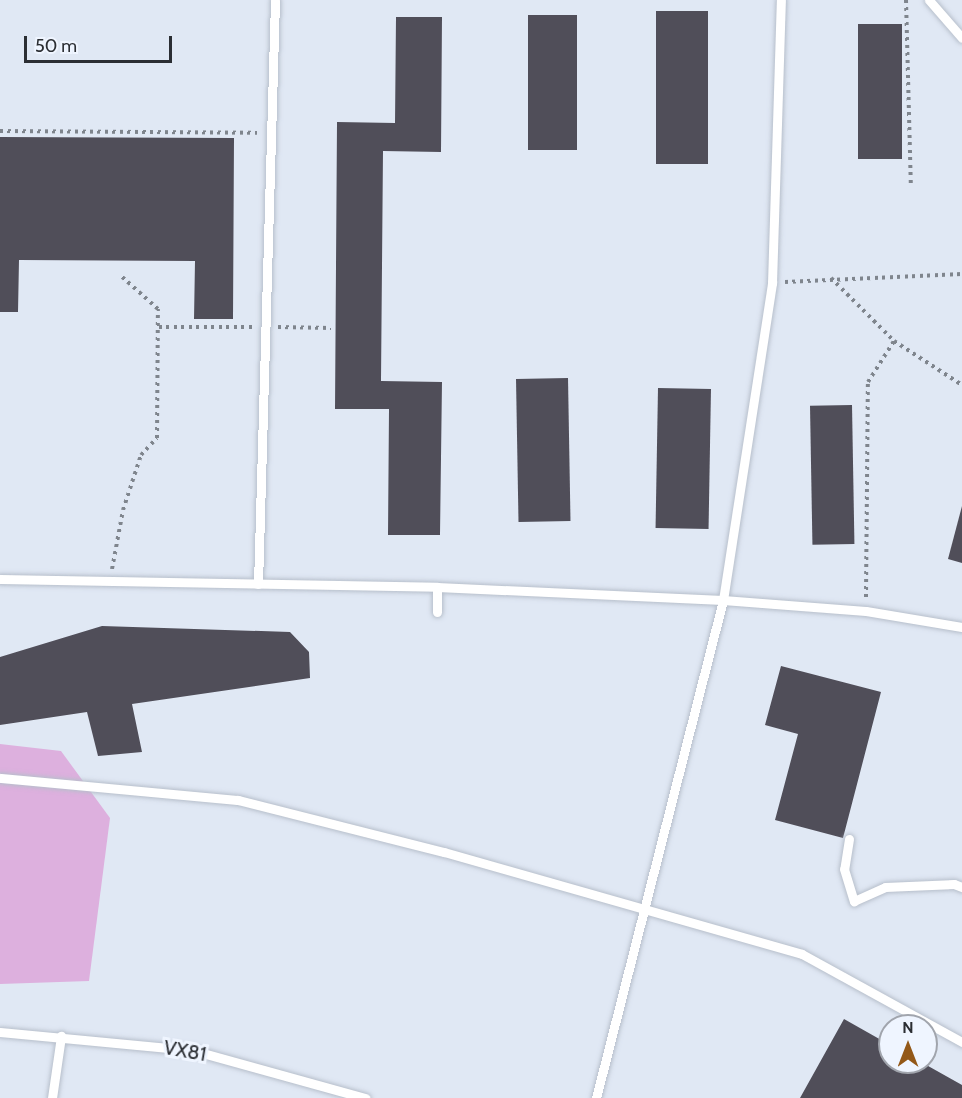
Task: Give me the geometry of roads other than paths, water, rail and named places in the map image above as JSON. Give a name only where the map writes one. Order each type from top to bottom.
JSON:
[{"type":"lane","points":[[258,584],[275,0]]},
{"type":"lane","points":[[596,1098],[723,600],[772,283],[781,0]]},
{"type":"lane","points":[[928,0],[962,38]]},
{"type":"lane","points":[[0,579],[437,587],[723,600],[866,611],[962,627]]},
{"type":"lane","points":[[437,587],[437,612]]},
{"type":"lane","points":[[0,778],[238,800],[444,852],[802,954],[962,1042]]},
{"type":"lane","points":[[849,839],[844,868],[854,901],[885,887],[954,884],[962,888]]},
{"type":"lane","name":"VX81","points":[[0,1032],[192,1050],[365,1098]]},
{"type":"lane","points":[[52,1098],[61,1036]]}]
